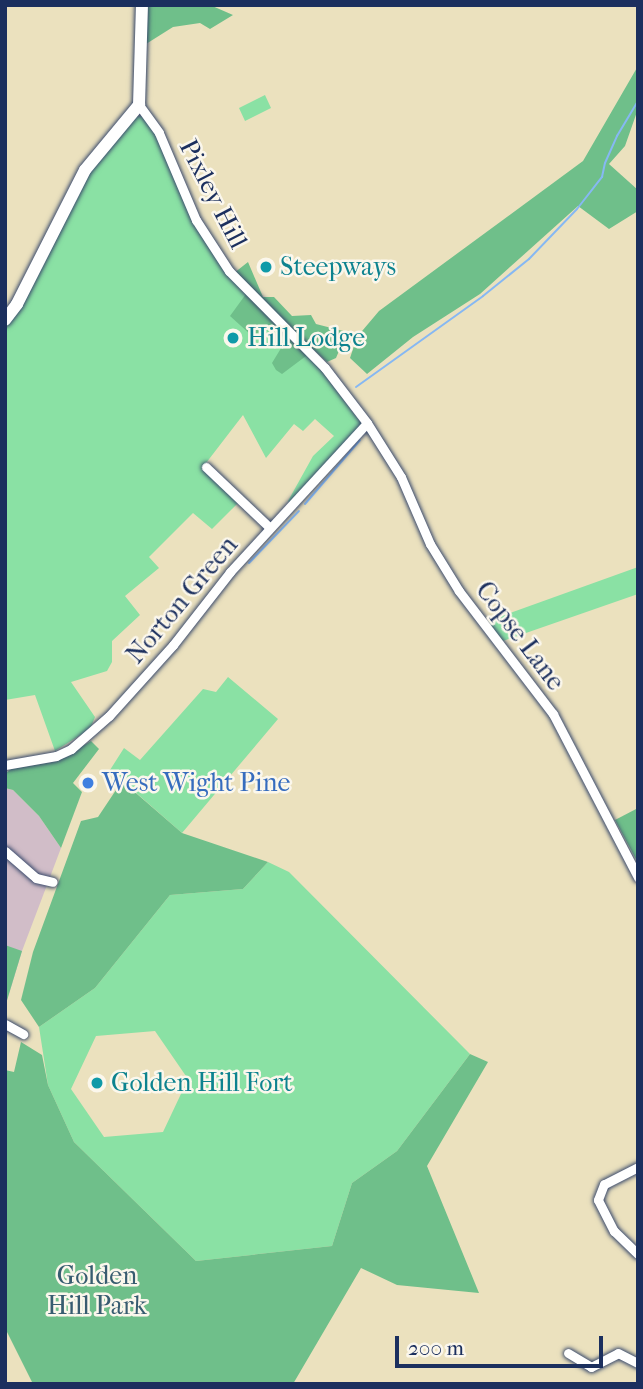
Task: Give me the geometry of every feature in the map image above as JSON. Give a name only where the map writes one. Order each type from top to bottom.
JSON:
[{"type":"main road","points":[[5,320],[17,304],[85,170],[139,105],[142,5]]},
{"type":"street","name":"Pixley Hill","points":[[139,105],[159,133],[196,220],[229,271],[326,368],[367,423]]},
{"type":"street","name":"Norton Green","points":[[5,765],[57,756],[71,749],[95,729],[173,645],[230,572],[367,423]]},
{"type":"street","name":"Copse Lane","points":[[367,423],[401,477],[430,544],[459,591],[554,714],[638,877]]},
{"type":"street","points":[[206,467],[270,528]]},
{"type":"street","points":[[5,851],[36,878],[53,882]]},
{"type":"street","points":[[5,1024],[23,1034]]},
{"type":"street","points":[[638,1167],[604,1184],[598,1200],[614,1231],[638,1254]]},
{"type":"street","points":[[568,1353],[592,1371],[618,1353],[638,1363]]},
{"type":"shaded area","points":[[5,788],[13,790],[39,816],[61,848],[22,951],[5,1007]]},
{"type":"green space","points":[[148,5],[210,5],[233,15],[210,29],[200,23],[173,27],[146,44]]},
{"type":"green space","points":[[638,66],[638,109],[625,146],[609,164],[638,190],[638,211],[609,229],[578,206],[480,294],[413,337],[367,374],[350,358],[357,337],[379,311],[583,161]]},
{"type":"green space","points":[[265,95],[271,108],[245,121],[239,108]]},
{"type":"green space","points":[[135,116],[145,116],[156,135],[227,275],[321,370],[364,427],[292,505],[288,501],[313,456],[334,436],[315,419],[303,431],[294,424],[266,458],[243,415],[203,467],[241,500],[212,529],[193,513],[149,557],[159,568],[125,596],[140,615],[112,641],[112,662],[107,671],[71,682],[95,717],[90,729],[55,751],[35,695],[5,700],[5,325],[89,170]]},
{"type":"green space","points":[[248,262],[263,297],[274,297],[292,316],[311,315],[316,324],[347,332],[336,358],[327,362],[314,350],[282,374],[276,370],[272,363],[286,340],[277,330],[270,329],[251,335],[230,316],[246,294],[229,277]]},
{"type":"green space","points":[[638,567],[638,594],[503,641],[488,621]]},
{"type":"green space","points":[[228,677],[278,719],[182,833],[110,770],[124,748],[140,760],[203,689],[216,692]]},
{"type":"green space","points":[[91,741],[99,749],[73,783],[82,792],[61,848],[39,816],[13,790],[5,788],[5,774],[11,769],[58,761]]},
{"type":"green space","points":[[122,781],[182,833],[268,862],[243,889],[170,895],[95,988],[39,1027],[21,1000],[33,952],[81,821],[98,817]]},
{"type":"green space","points":[[638,808],[638,863],[615,820]]},
{"type":"green space","points":[[268,862],[289,872],[470,1054],[397,1151],[352,1183],[332,1246],[196,1261],[74,1142],[48,1085],[39,1027],[95,988],[170,895],[243,889]],"holes":[[[155,1031],[188,1079],[163,1132],[104,1137],[71,1089],[96,1036]]]},
{"type":"green space","points":[[5,945],[22,951],[5,1007]]},
{"type":"green space","name":"Golden Hill Park","points":[[21,1042],[42,1055],[48,1085],[74,1142],[196,1261],[332,1246],[352,1183],[397,1151],[470,1054],[488,1062],[427,1166],[479,1293],[397,1285],[361,1268],[293,1384],[33,1384],[5,1328],[5,1070],[14,1072]]},
{"type":"waterway","points":[[356,387],[483,296],[529,259],[577,209],[602,177],[617,136],[638,101]]},
{"type":"waterway","points":[[305,504],[360,440]]},
{"type":"waterway","points":[[249,563],[299,511]]},
{"type":"place","name":"Steepways","points":[[266,267]]},
{"type":"place","name":"Hill Lodge","points":[[233,338]]},
{"type":"place","name":"West Wight Pine","points":[[88,783]]},
{"type":"place","name":"Golden Hill Fort","points":[[97,1083]]}]
